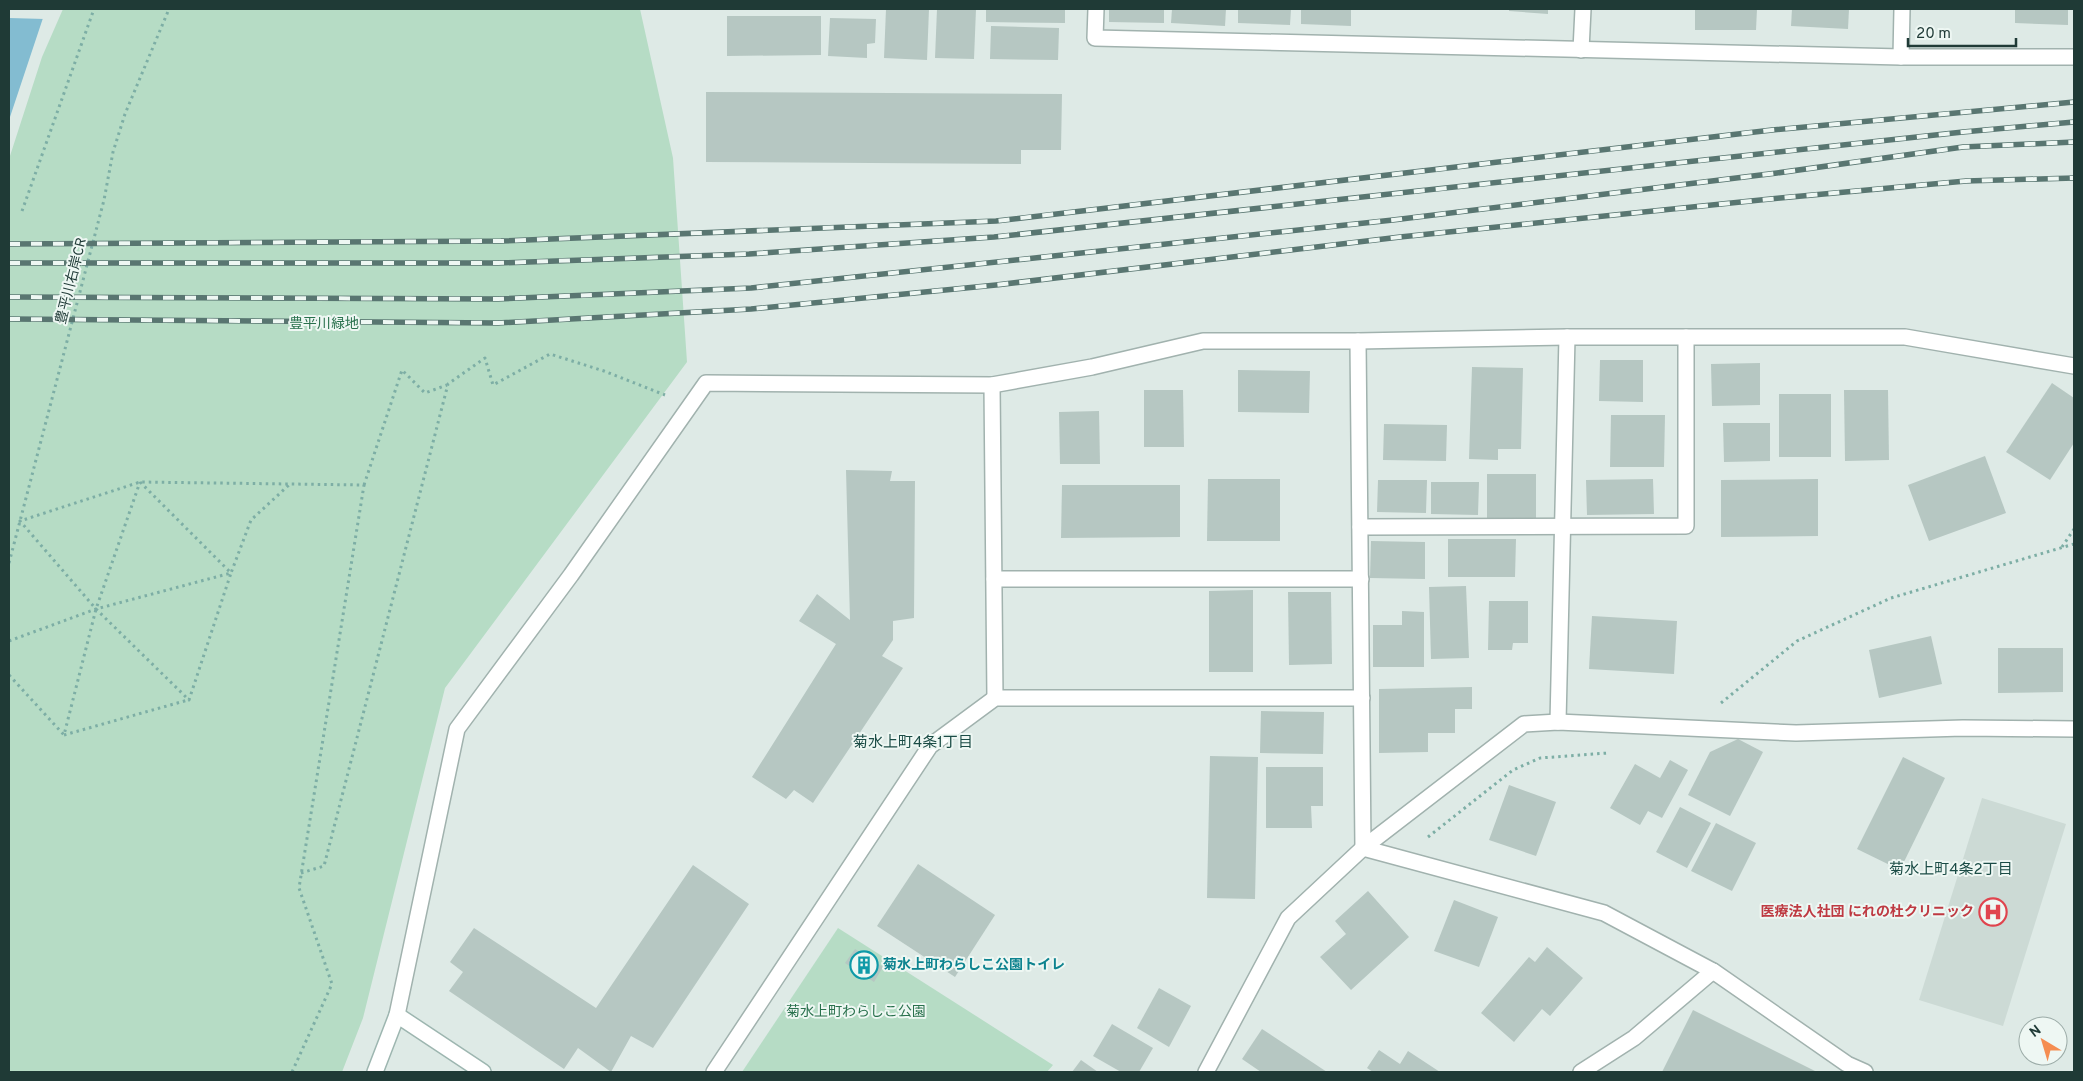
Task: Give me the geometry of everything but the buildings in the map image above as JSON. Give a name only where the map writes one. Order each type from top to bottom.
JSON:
[{"type":"street","points":[[1096,9],[1095,38],[1901,57],[2074,57]]},
{"type":"street","points":[[1581,50],[1583,9]]},
{"type":"street","points":[[1901,57],[1902,9]]},
{"type":"street","points":[[1558,722],[1567,337]]},
{"type":"street","points":[[375,1072],[397,1015],[457,729],[571,575],[706,383],[992,385],[1092,367],[1203,341],[1358,341],[1567,337],[1905,337],[2074,366]]},
{"type":"street","points":[[1360,527],[1686,526],[1686,337]]},
{"type":"street","points":[[1358,341],[1363,848]]},
{"type":"street","points":[[992,385],[995,698]]},
{"type":"street","points":[[994,579],[1361,579]]},
{"type":"street","points":[[714,1072],[930,746],[995,698],[1362,698]]},
{"type":"street","points":[[1206,1072],[1288,918],[1363,848],[1524,724],[1558,722],[1796,733],[1963,728],[2074,729]]},
{"type":"street","points":[[1363,848],[1604,914],[1713,971],[1847,1064],[1865,1072]]},
{"type":"street","points":[[1581,1072],[1634,1038],[1713,971]]},
{"type":"street","points":[[397,1015],[483,1072]]},
{"type":"path","points":[[22,211],[94,9]]},
{"type":"path","name":"豊平川右岸CR","points":[[9,563],[102,210],[114,152],[139,79],[169,9]]},
{"type":"path","points":[[292,1072],[332,984],[299,888],[364,485],[402,370],[425,393],[448,384],[485,358],[493,385],[550,354],[604,370],[691,405]]},
{"type":"path","points":[[302,874],[324,866],[448,384]]},
{"type":"path","points":[[140,482],[231,574]]},
{"type":"path","points":[[64,735],[96,609],[140,482]]},
{"type":"path","points":[[189,700],[96,609],[20,521],[140,482],[364,485]]},
{"type":"path","points":[[189,700],[251,520],[290,484]]},
{"type":"path","points":[[2062,548],[2074,529]]},
{"type":"path","points":[[1718,706],[1797,641],[1891,598],[2074,544]]},
{"type":"path","points":[[9,641],[96,609],[231,574]]},
{"type":"path","points":[[9,675],[64,735]]},
{"type":"path","points":[[64,735],[189,700]]},
{"type":"path","points":[[1401,859],[1513,770],[1540,758],[1609,753]]},
{"type":"shaded area","name":"医療法人社団 にれの杜クリニック","points":[[1982,798],[2066,824],[2003,1026],[1919,1000]]},
{"type":"green space","name":"豊平川緑地","points":[[63,9],[640,9],[673,158],[687,362],[445,688],[363,1018],[342,1072],[9,1072],[9,159],[42,57]]},
{"type":"green space","name":"菊水上町わらしこ公園","points":[[838,928],[1053,1065],[1047,1072],[742,1072]]},
{"type":"water","points":[[9,9],[46,9],[9,120]]},
{"type":"pier","points":[[9,9],[48,9],[45,19],[9,18]]},
{"type":"railway","points":[[9,244],[501,241],[996,221],[1772,130],[2074,102]]},
{"type":"railway","points":[[9,263],[498,263],[749,254],[994,237],[1963,132],[2074,122]]},
{"type":"railway","points":[[9,297],[498,299],[751,288],[1393,220],[1777,173],[1963,147],[2074,142]]},
{"type":"railway","points":[[9,319],[498,323],[751,309],[996,285],[1400,237],[1780,198],[1966,181],[2074,178]]},
{"type":"place","name":"医療法人社団 にれの杜クリニック","points":[[1993,912]]},
{"type":"place","name":"菊水上町わらしこ公園トイレ","points":[[864,965]]},
{"type":"district","name":"菊水上町4条1丁目","points":[[913,743]]},
{"type":"district","name":"菊水上町4条2丁目","points":[[1951,870]]}]
